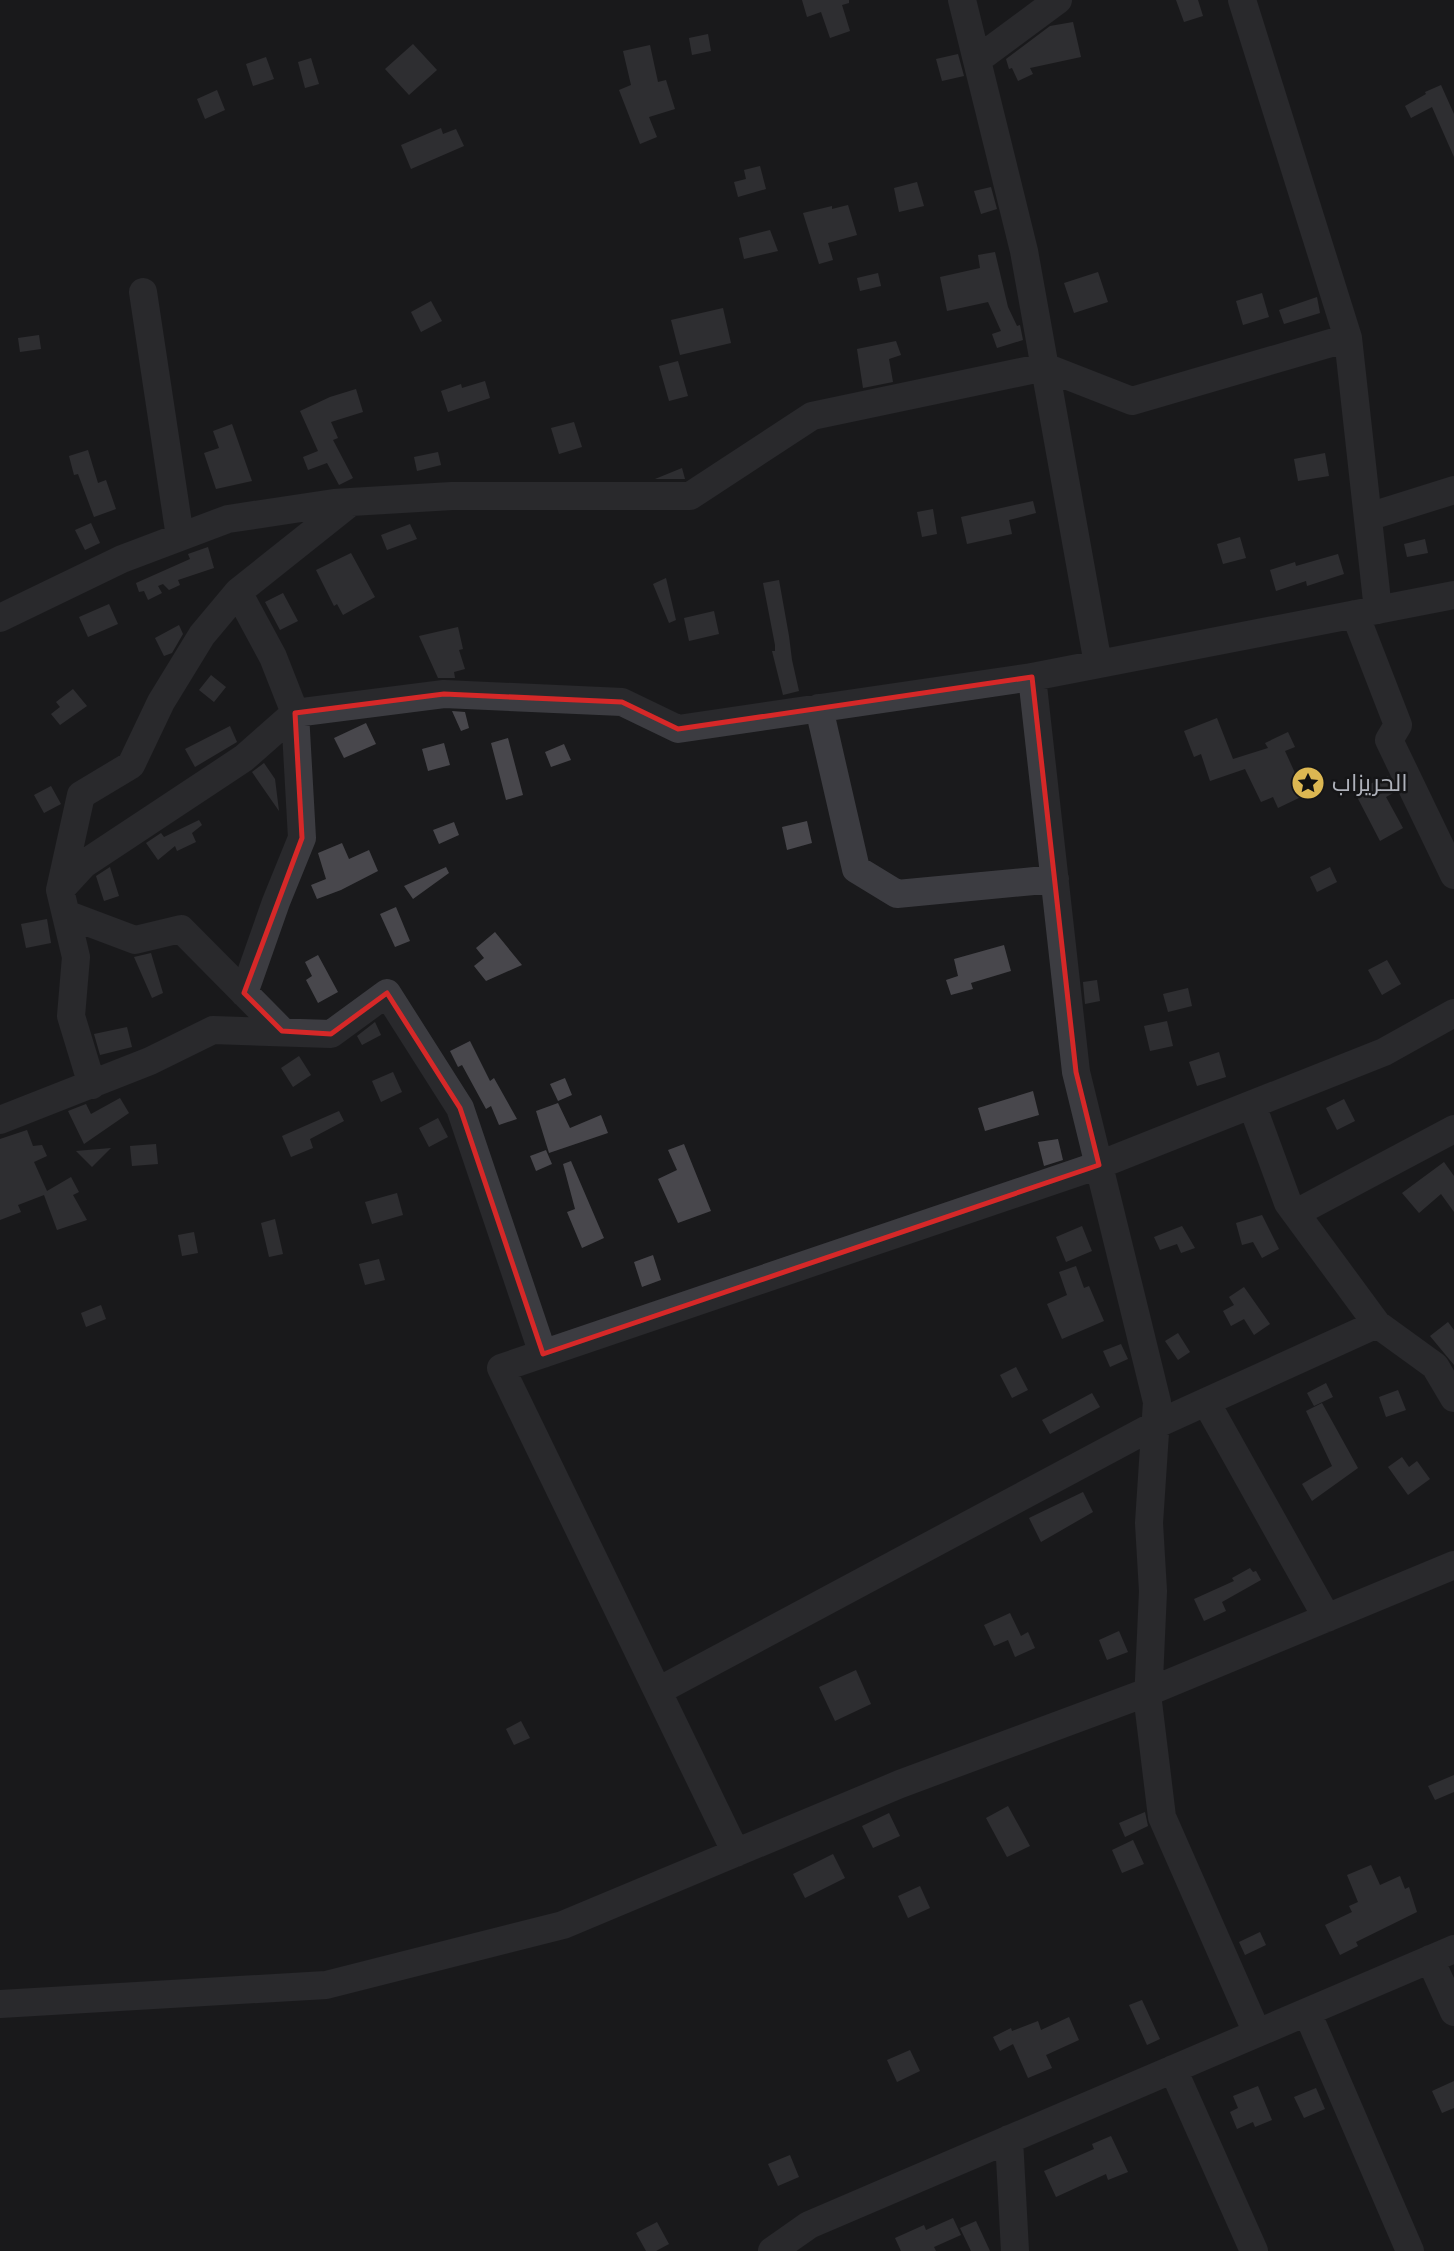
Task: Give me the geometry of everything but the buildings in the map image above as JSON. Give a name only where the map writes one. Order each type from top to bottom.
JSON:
[{"type":"street","points":[[962,0],[1024,251],[1098,664]]},
{"type":"street","points":[[977,60],[1058,0]]},
{"type":"street","points":[[1242,0],[1348,338],[1368,517],[1367,612],[1398,725],[1388,740],[1454,874]]},
{"type":"street","points":[[144,292],[180,537]]},
{"type":"street","points":[[0,618],[122,559],[228,519],[351,502],[452,496],[690,496],[812,416],[1045,367],[1132,401],[1348,338]]},
{"type":"street","points":[[1368,517],[1454,490]]},
{"type":"street","points":[[92,1085],[71,1016],[76,957],[63,902],[81,795],[131,765],[161,702],[195,646],[238,592],[351,502]]},
{"type":"street","points":[[238,592],[274,657],[295,713],[302,838],[244,993]]},
{"type":"street","points":[[63,902],[84,864],[244,758],[295,713],[457,694],[622,702],[678,729],[1032,677],[1454,595]]},
{"type":"street","points":[[1032,677],[1076,1072],[1157,1402],[1149,1523],[1153,1591],[1148,1692],[1162,1817],[1256,2033]]},
{"type":"street","points":[[820,708],[856,869],[897,894],[1055,879]]},
{"type":"street","points":[[63,902],[135,940],[181,929],[282,1031]]},
{"type":"street","points":[[0,1120],[150,1061],[214,1030],[331,1034],[387,993],[460,1108],[543,1354]]},
{"type":"street","points":[[736,1853],[500,1368],[1099,1165],[1384,1052],[1454,1013]]},
{"type":"street","points":[[1252,1105],[1288,1203],[1377,1324],[1435,1366],[1454,1398]]},
{"type":"street","points":[[1296,1213],[1454,1129]]},
{"type":"street","points":[[658,1691],[1156,1425],[1377,1324]]},
{"type":"street","points":[[1206,1402],[1327,1618]]},
{"type":"street","points":[[0,2004],[326,1985],[563,1925],[900,1784],[1148,1692],[1454,1565]]},
{"type":"street","points":[[772,2251],[809,2225],[1442,1954],[1454,2012]]},
{"type":"street","points":[[1307,2012],[1410,2251]]},
{"type":"street","points":[[1173,2069],[1254,2251]]},
{"type":"street","points":[[1009,2139],[1014,2251]]},
{"type":"highlighted area","points":[[1032,677],[1076,1072],[1099,1165],[543,1354],[460,1108],[387,993],[331,1034],[282,1031],[244,993],[302,838],[295,713],[444,694],[622,702],[678,729]]},
{"type":"place","name":"الحريزاب","points":[[1308,783]]}]
